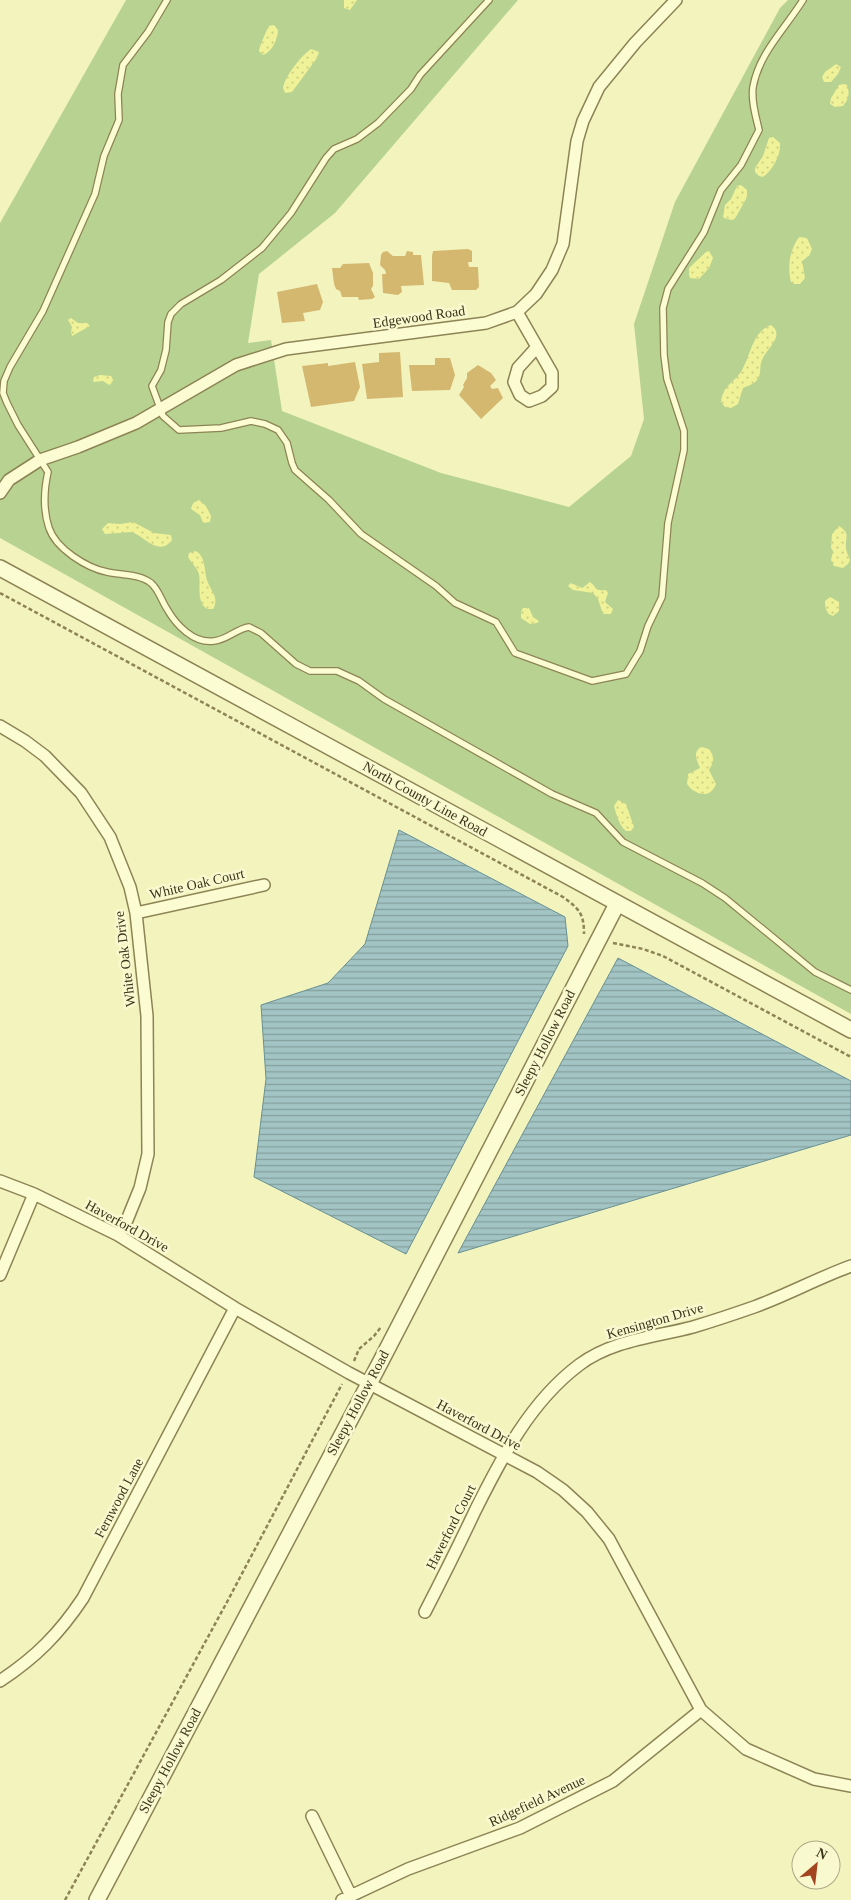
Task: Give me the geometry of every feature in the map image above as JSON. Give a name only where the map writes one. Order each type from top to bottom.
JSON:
[{"type":"street","name":"Edgewood Road","points":[[0,493],[9,480],[40,460],[136,423],[236,365],[286,350],[486,323],[517,312],[536,294],[552,270],[563,244],[577,141],[583,121],[599,87],[628,50],[676,0]]},
{"type":"street","points":[[517,312],[537,347]]},
{"type":"street","name":"North County Line Road","points":[[0,568],[851,1030]]},
{"type":"street","name":"White Oak Drive","points":[[0,726],[45,756],[81,793],[110,837],[130,887],[136,913],[147,1016],[148,1154],[140,1188],[127,1220],[118,1235]]},
{"type":"street","name":"White Oak Court","points":[[136,913],[264,885]]},
{"type":"street","name":"Sleepy Hollow Road","points":[[97,1900],[369,1383],[617,904]]},
{"type":"street","name":"Haverford Drive","points":[[0,1181],[34,1194],[118,1235],[235,1308],[369,1383],[537,1472],[563,1490],[587,1512],[609,1539],[701,1710],[746,1749],[814,1779],[851,1786]]},
{"type":"street","points":[[0,1275],[34,1194]]},
{"type":"street","name":"Kensington Drive","points":[[504,1455],[537,1405],[580,1364],[597,1354],[625,1342],[693,1327],[756,1306],[851,1266]]},
{"type":"street","name":"Fernwood Lane","points":[[0,1680],[42,1650],[59,1632],[83,1598],[235,1308]]},
{"type":"street","name":"Haverford Court","points":[[425,1612],[504,1455]]},
{"type":"street","name":"Ridgefield Avenue","points":[[346,1897],[408,1869],[520,1828],[613,1782],[701,1710]]},
{"type":"street","points":[[312,1816],[346,1897]]},
{"type":"lane","points":[[167,0],[148,32],[123,65],[118,94],[118,120],[104,156],[95,194],[43,311],[10,367],[4,381],[3,393],[7,403],[48,472],[44,488],[49,529],[70,554],[95,569],[136,576],[151,582],[166,608],[187,634],[200,640],[214,642],[239,629],[249,627],[261,633],[296,664],[310,671],[337,671],[359,681],[384,699],[552,794],[596,813],[623,842],[702,883],[725,898],[815,972],[851,990]]},
{"type":"lane","points":[[489,0],[420,75],[411,89],[378,123],[357,139],[334,149],[326,158],[291,213],[262,248],[221,280],[181,304],[171,314],[168,322],[166,350],[161,370],[152,386],[163,416],[179,430],[221,428],[251,421],[265,424],[278,430],[287,443],[295,470],[329,500],[361,534],[436,586],[455,603],[496,622],[515,653],[592,681],[626,674],[640,651],[648,626],[662,597],[668,523],[684,450],[684,431],[667,379],[664,355],[663,308],[668,289],[704,232],[721,190],[741,165],[759,130],[754,109],[753,89],[760,61],[803,0]]},
{"type":"path","points":[[0,593],[563,897],[578,908],[584,920],[584,938],[643,949],[663,956],[851,1057]]},
{"type":"path","points":[[64,1900],[227,1602],[334,1395],[349,1372],[360,1349],[374,1336],[384,1322]]},
{"type":"shaded area","points":[[126,0],[518,0],[335,213],[259,274],[248,343],[271,340],[282,411],[441,473],[569,507],[631,456],[644,419],[634,324],[675,202],[780,8],[788,0],[851,0],[851,1014],[0,538],[0,223]]},
{"type":"sand","points":[[344,0],[357,0],[350,10],[344,8]]},
{"type":"sand","points":[[274,25],[278,30],[276,41],[272,48],[263,55],[259,51],[260,46],[269,26]]},
{"type":"sand","points":[[311,49],[319,52],[317,58],[292,92],[285,93],[284,83],[290,72],[298,61]]},
{"type":"sand","points":[[836,64],[841,67],[838,74],[831,82],[824,82],[822,77],[825,72]]},
{"type":"sand","points":[[844,84],[848,88],[848,98],[843,106],[835,107],[830,104],[831,98],[839,85]]},
{"type":"sand","points":[[773,137],[780,143],[778,157],[767,174],[763,177],[759,176],[755,172],[755,168],[763,156],[769,138]]},
{"type":"sand","points":[[741,185],[747,190],[747,197],[736,217],[733,220],[726,219],[723,217],[725,205],[731,199],[737,186]]},
{"type":"sand","points":[[799,237],[807,238],[812,249],[809,256],[802,261],[805,278],[800,284],[794,284],[791,282],[789,264],[793,247]]},
{"type":"sand","points":[[709,251],[713,258],[709,268],[699,279],[690,278],[689,268]]},
{"type":"sand","points":[[71,318],[78,323],[87,323],[90,326],[72,336],[72,327],[68,320]]},
{"type":"sand","points":[[771,325],[775,329],[776,338],[762,360],[759,377],[754,383],[743,388],[738,404],[731,408],[725,407],[721,402],[724,391],[742,370],[756,338],[765,328]]},
{"type":"sand","points":[[100,375],[111,376],[112,383],[109,385],[103,381],[93,382],[94,377]]},
{"type":"sand","points":[[199,500],[206,506],[211,516],[210,522],[203,523],[200,515],[191,509],[193,503]]},
{"type":"sand","points":[[133,522],[154,533],[171,535],[172,540],[162,547],[152,544],[132,532],[105,534],[102,529],[108,523]]},
{"type":"sand","points":[[839,526],[845,531],[847,536],[846,549],[850,560],[843,568],[834,566],[831,560],[833,551],[831,548],[832,534]]},
{"type":"sand","points":[[196,551],[202,557],[207,580],[215,598],[213,609],[207,609],[201,602],[199,574],[188,557],[189,553]]},
{"type":"sand","points":[[590,582],[597,589],[606,590],[608,593],[605,602],[613,609],[611,614],[603,614],[598,599],[593,593],[573,590],[568,586],[571,583],[582,588]]},
{"type":"sand","points":[[830,597],[839,602],[839,611],[833,616],[827,612],[825,606],[825,601]]},
{"type":"sand","points":[[523,608],[529,608],[533,617],[539,621],[530,624],[521,618]]},
{"type":"sand","points":[[699,748],[709,749],[713,757],[709,770],[716,784],[709,793],[705,794],[691,789],[687,784],[688,774],[700,768],[696,755]]},
{"type":"sand","points":[[618,800],[626,804],[634,827],[631,831],[626,831],[618,820],[614,806]]},
{"type":"water","points":[[399,830],[565,917],[568,946],[406,1254],[254,1177],[266,1079],[261,1005],[328,983],[365,944]]},
{"type":"water","points":[[618,958],[851,1081],[851,1135],[458,1253]]},
{"type":"building","points":[[468,249],[472,251],[472,262],[468,262],[469,267],[478,267],[479,287],[476,290],[452,290],[449,283],[432,281],[433,251]]},
{"type":"building","points":[[387,251],[393,256],[405,256],[407,251],[413,252],[413,255],[421,255],[424,285],[401,286],[402,292],[398,295],[383,293],[382,274],[386,274],[380,265],[381,255]]},
{"type":"building","points":[[369,263],[373,273],[373,286],[371,289],[375,297],[359,300],[358,297],[342,297],[334,284],[332,268],[340,268],[343,264]]},
{"type":"building","points":[[317,284],[323,302],[320,310],[303,313],[305,321],[282,323],[277,292]]},
{"type":"building","points":[[400,352],[403,397],[367,399],[362,364],[379,362],[379,353]]},
{"type":"building","points":[[435,358],[450,358],[455,375],[450,390],[412,391],[409,365],[435,365]]},
{"type":"building","points":[[355,362],[360,387],[354,401],[311,407],[302,366],[328,363],[328,366]]},
{"type":"building","points":[[478,365],[491,373],[496,380],[490,386],[492,389],[498,388],[503,398],[481,419],[459,395],[464,387],[467,373]]}]
